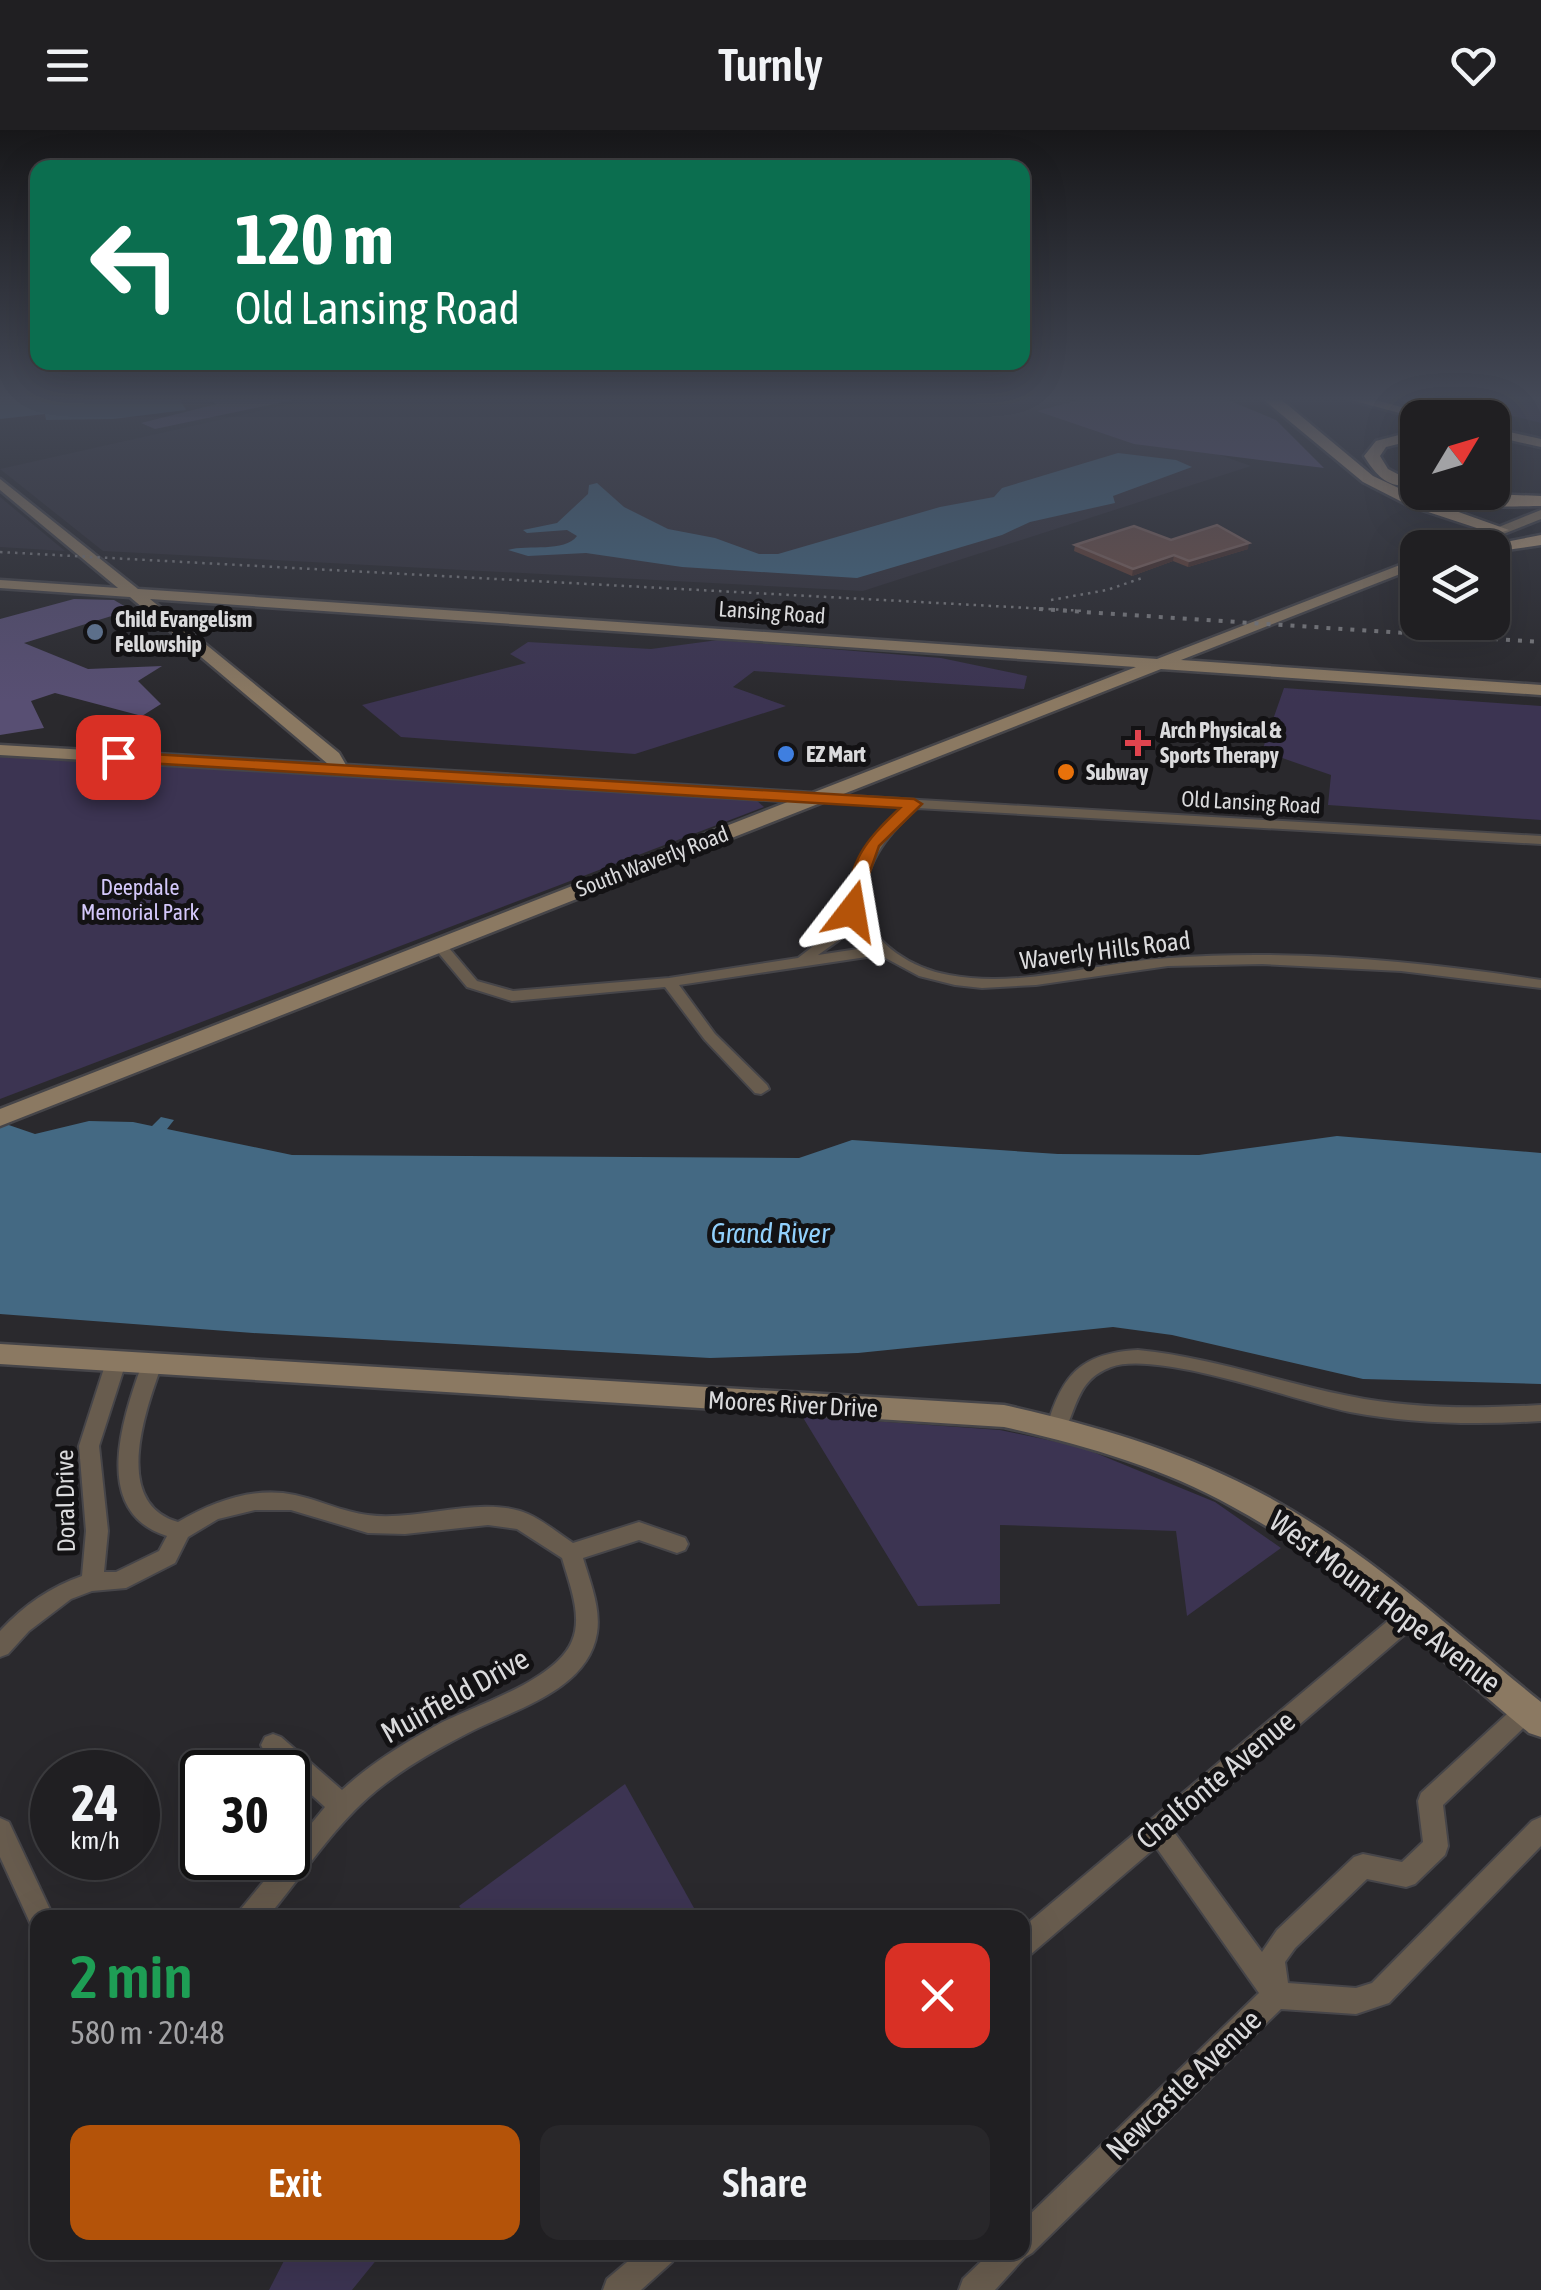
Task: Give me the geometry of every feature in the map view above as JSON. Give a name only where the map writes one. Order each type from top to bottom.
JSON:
[{"type":"highway","points":[[1424,501],[1501,530]]},
{"type":"highway","points":[[1510,544],[1541,540]]},
{"type":"main road","points":[[19,501],[334,758],[340,770]]},
{"type":"main road","points":[[1501,530],[1541,514]]},
{"type":"main road","name":"South Waverly Road","points":[[0,1118],[1400,570]]},
{"type":"main road","name":"Lansing Road","points":[[0,575],[1541,690]]},
{"type":"main road","name":"Lansing Road","points":[[0,584],[125,586],[1541,680]]},
{"type":"main road","name":"Old Lansing Road","points":[[0,750],[818,798]]},
{"type":"main road","name":"Moores River Drive","points":[[0,1354],[1004,1416],[1057,1427]]},
{"type":"main road","name":"West Mount Hope Avenue","points":[[1057,1427],[1147,1456],[1259,1506],[1330,1553],[1534,1716]]},
{"type":"street","name":"Old Lansing Road","points":[[818,798],[1541,840]]},
{"type":"street","points":[[800,961],[834,936],[852,911],[858,880],[872,844],[914,804]]},
{"type":"street","points":[[438,944],[472,984],[512,996],[774,969],[800,961],[880,950],[852,911]]},
{"type":"street","name":"Waverly Hills Road","points":[[880,950],[929,974],[997,985],[1044,983],[1163,962],[1305,958],[1443,970],[1541,984]]},
{"type":"street","points":[[669,982],[710,1037],[762,1089]]},
{"type":"street","points":[[1057,1427],[1066,1395],[1076,1378],[1090,1368],[1128,1356],[1175,1363],[1352,1405],[1463,1415],[1541,1414]]},
{"type":"street","name":"Doral Drive","points":[[92,1582],[97,1530],[89,1446],[116,1362]]},
{"type":"street","points":[[152,1364],[128,1441],[134,1497],[151,1521],[180,1532]]},
{"type":"street","points":[[0,1647],[21,1624],[62,1592],[92,1582],[118,1582],[166,1557],[180,1532],[213,1512],[255,1502],[291,1502],[368,1524],[405,1525],[488,1516],[522,1521],[571,1553],[639,1532],[678,1544]]},
{"type":"street","name":"Muirfield Drive","points":[[257,1910],[343,1807],[381,1772],[463,1724],[540,1686],[576,1656],[586,1635],[585,1604],[571,1553]]},
{"type":"street","name":"Chalfonte Avenue","points":[[1030,1938],[1410,1616]]},
{"type":"street","points":[[1276,1995],[1272,1959],[1286,1939],[1363,1866],[1406,1876],[1436,1846],[1430,1802],[1534,1716]]},
{"type":"street","points":[[273,1744],[343,1807]]},
{"type":"street","name":"Newcastle Avenue","points":[[1030,2235],[1276,1995],[1356,2001],[1380,1994],[1541,1829]]},
{"type":"street","points":[[0,1830],[37,1910]]},
{"type":"street","points":[[1158,1830],[1276,1995]]},
{"type":"street","points":[[618,2290],[653,2260]]},
{"type":"street","points":[[974,2290],[1004,2260]]},
{"type":"shaded area","points":[[0,501],[5,501],[65,551],[0,547]]},
{"type":"shaded area","points":[[40,501],[1143,501],[863,591],[103,551]]},
{"type":"shaded area","points":[[74,599],[114,600],[131,610],[24,643],[88,669],[162,666],[138,681],[161,704],[142,716],[55,693],[31,701],[44,728],[0,735],[0,619]]},
{"type":"green space","points":[[718,640],[941,658],[1027,676],[1024,689],[754,671],[733,687],[786,706],[635,754],[401,737],[362,705],[526,663],[510,654],[528,642],[651,649]]},
{"type":"green space","points":[[1284,688],[1541,706],[1541,820],[1328,805],[1331,775],[1262,751]]},
{"type":"green space","name":"Deepdale Memorial Park","points":[[0,755],[756,800],[764,807],[0,1099]]},
{"type":"green space","points":[[802,1416],[1000,1430],[1081,1447],[1215,1502],[1281,1548],[1187,1616],[1176,1531],[1000,1525],[1000,1604],[918,1606]]},
{"type":"green space","points":[[625,1784],[695,1910],[462,1910],[459,1906]]},
{"type":"green space","points":[[284,2260],[376,2260],[352,2290],[269,2290]]},
{"type":"water","points":[[581,501],[617,501],[668,529],[715,538],[759,554],[778,554],[973,501],[1115,503],[1030,522],[1002,535],[857,578],[682,567],[586,553],[528,556],[508,550],[571,541],[577,536],[567,530],[523,530],[557,523]]},
{"type":"water","name":"Grand River","points":[[161,1117],[174,1120],[167,1129],[292,1155],[799,1158],[852,1140],[1058,1154],[1199,1155],[1337,1136],[1541,1153],[1541,1384],[1363,1379],[1172,1335],[1113,1327],[858,1353],[710,1358],[253,1333],[0,1314],[0,1122],[35,1134],[89,1121],[152,1126]]},
{"type":"building","points":[[1217,525],[1249,543],[1189,561],[1174,555],[1133,569],[1075,545],[1134,526],[1171,540]]},
{"type":"railway","points":[[0,552],[1085,611]]},
{"type":"railway","points":[[1051,600],[1107,590],[1145,577]]},
{"type":"railway","points":[[1039,609],[1541,642]]},
{"type":"place","name":"Child Evangelism Fellowship","points":[[95,632]]},
{"type":"place","name":"Arch Physical & Sports Therapy","points":[[1138,743]]},
{"type":"place","name":"EZ Mart","points":[[786,754]]},
{"type":"place","name":"Subway","points":[[1066,772]]},
{"type":"route","points":[[118,757],[914,804],[866,854],[852,911]]}]
